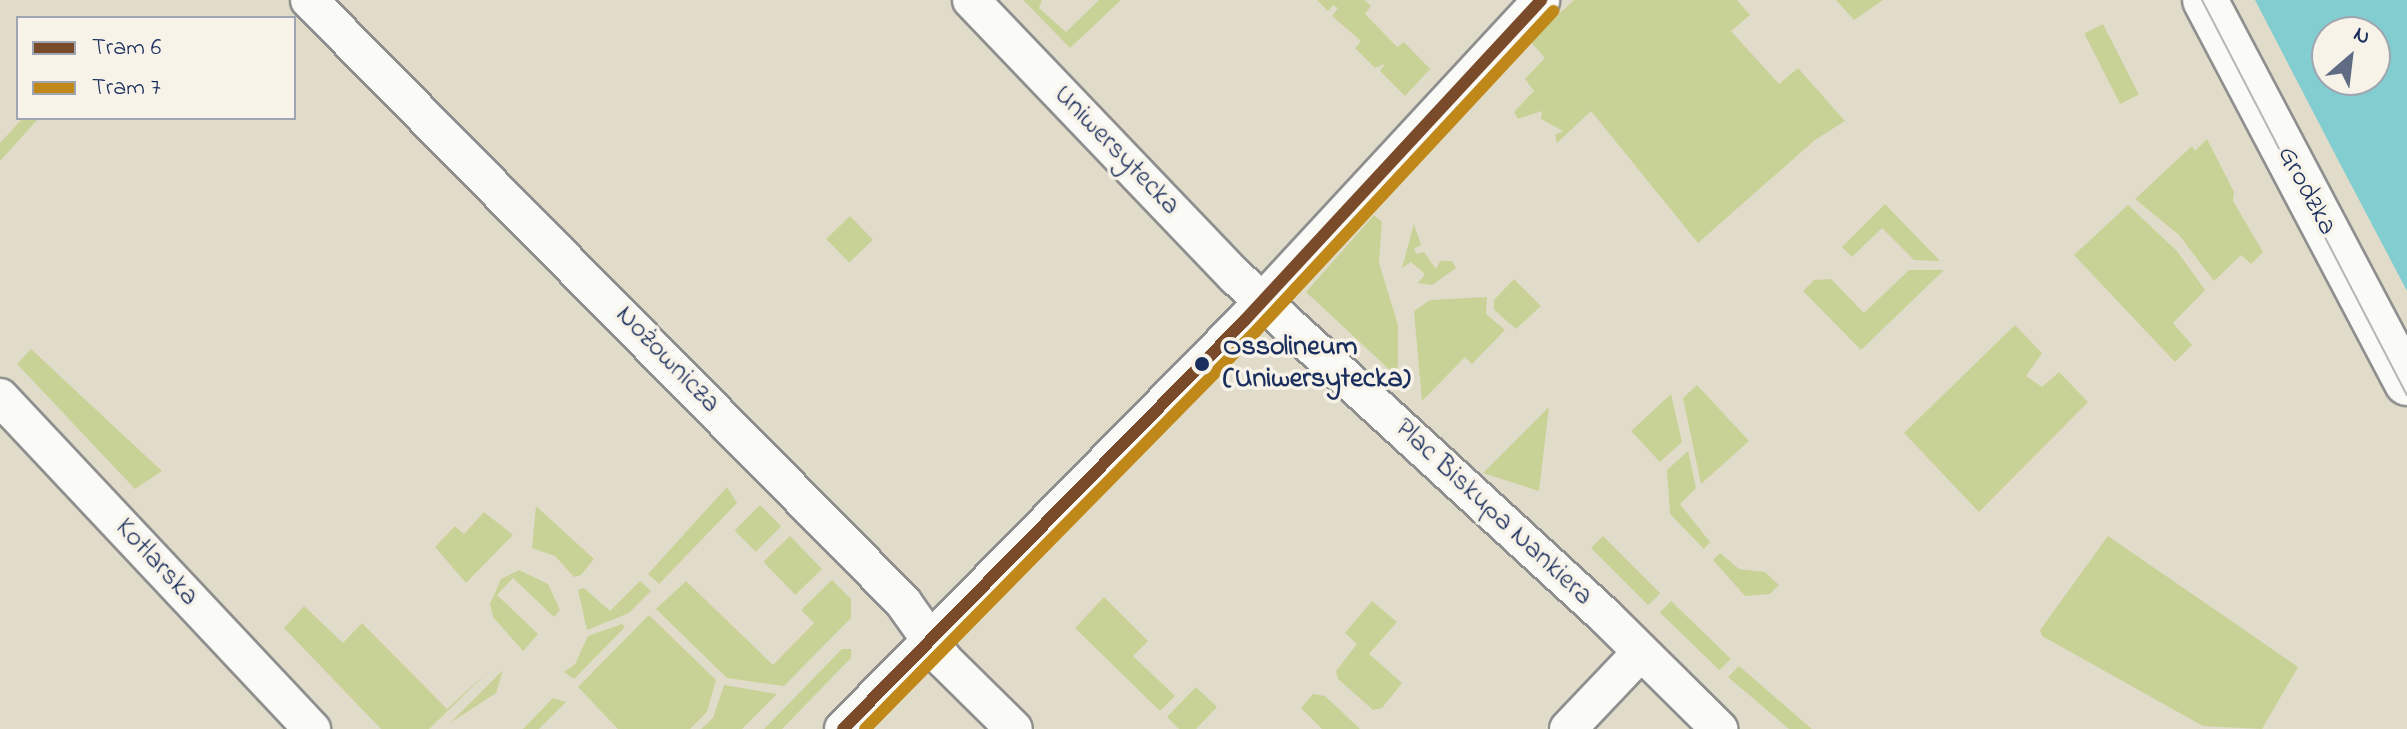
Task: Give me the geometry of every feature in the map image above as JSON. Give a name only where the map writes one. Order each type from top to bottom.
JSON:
[{"type":"street","name":"Nożownicza","points":[[309,0],[903,602],[940,631],[1014,729]]},
{"type":"street","name":"Uniwersytecka","points":[[971,0],[1264,300]]},
{"type":"street","points":[[843,729],[1264,300],[1541,0]]},
{"type":"street","name":"Grodzka","points":[[2205,0],[2407,383]]},
{"type":"street","name":"Plac Biskupa Nankiera","points":[[1264,300],[1465,491],[1641,652],[1719,729]]},
{"type":"street","name":"Kotlarska","points":[[0,397],[312,729]]},
{"type":"street","points":[[1568,729],[1641,652]]},
{"type":"green space","points":[[1023,0],[1042,0],[1039,8],[1066,32],[1099,0],[1121,0],[1070,48]]},
{"type":"green space","points":[[1317,0],[1364,0],[1371,6],[1365,14],[1397,47],[1404,42],[1430,69],[1405,96],[1380,71],[1385,64],[1375,68],[1355,48],[1361,41],[1332,16],[1338,8],[1333,5],[1328,11]]},
{"type":"green space","points":[[1574,0],[1737,0],[1750,15],[1731,31],[1779,84],[1798,68],[1845,121],[1815,140],[1698,243],[1591,111],[1557,143],[1555,135],[1563,131],[1541,119],[1542,111],[1518,119],[1514,112],[1534,91],[1525,79],[1545,58],[1530,41]]},
{"type":"green space","points":[[1836,0],[1883,0],[1854,20]]},
{"type":"green space","points":[[2103,24],[2139,94],[2120,104],[2084,34]]},
{"type":"green space","points":[[21,120],[37,120],[0,161],[0,143]]},
{"type":"green space","points":[[2207,139],[2234,192],[2233,201],[2263,252],[2251,264],[2241,255],[2214,281],[2179,235],[2135,199],[2192,146],[2195,151]]},
{"type":"green space","points":[[1885,204],[1940,261],[1914,260],[1882,228],[1852,257],[1842,247]]},
{"type":"green space","points":[[2128,205],[2177,251],[2205,290],[2173,323],[2192,345],[2175,362],[2074,255]]},
{"type":"green space","points":[[1374,215],[1382,222],[1379,263],[1398,325],[1398,366],[1393,373],[1306,292]]},
{"type":"green space","points":[[850,216],[873,240],[849,263],[826,239]]},
{"type":"green space","points":[[1414,224],[1421,245],[1414,249],[1416,254],[1424,252],[1436,269],[1440,261],[1452,261],[1456,268],[1432,285],[1418,283],[1425,274],[1411,262],[1402,268]]},
{"type":"green space","points":[[1909,270],[1944,270],[1861,350],[1803,291],[1814,280],[1831,279],[1864,313]]},
{"type":"green space","points":[[1514,279],[1541,306],[1516,329],[1494,310],[1494,300]]},
{"type":"green space","points":[[1487,297],[1486,314],[1505,330],[1472,364],[1465,357],[1422,401],[1414,311],[1430,300]]},
{"type":"green space","points":[[2015,325],[2042,353],[2026,376],[2042,387],[2059,372],[2088,402],[1979,512],[1904,433]]},
{"type":"green space","points":[[31,349],[162,471],[135,489],[17,364]]},
{"type":"green space","points":[[1697,385],[1749,441],[1701,484],[1683,398]]},
{"type":"green space","points":[[1671,394],[1682,442],[1660,462],[1631,431]]},
{"type":"green space","points":[[1549,407],[1539,491],[1483,473]]},
{"type":"green space","points":[[1688,451],[1696,488],[1680,504],[1710,542],[1704,549],[1670,514],[1667,470]]},
{"type":"green space","points":[[727,487],[737,503],[659,584],[648,574]]},
{"type":"green space","points":[[760,505],[781,526],[756,552],[735,530]]},
{"type":"green space","points":[[536,506],[594,559],[581,575],[574,577],[555,556],[532,548]]},
{"type":"green space","points":[[484,512],[513,535],[466,583],[435,547],[455,526],[464,534]]},
{"type":"green space","points":[[790,536],[822,569],[795,595],[763,562]]},
{"type":"green space","points":[[1603,536],[1660,593],[1648,605],[1591,548]]},
{"type":"green space","points":[[2108,536],[2298,667],[2262,729],[2203,726],[2042,636],[2040,630]]},
{"type":"green space","points":[[1720,553],[1739,569],[1765,572],[1779,585],[1770,594],[1745,596],[1713,560]]},
{"type":"green space","points":[[519,570],[548,584],[560,610],[554,617],[513,578],[497,595],[538,634],[523,651],[493,617],[490,604],[501,579]]},
{"type":"green space","points":[[832,580],[851,599],[851,618],[784,686],[727,678],[656,609],[686,581],[773,665],[814,623],[801,610]]},
{"type":"green space","points":[[640,581],[651,591],[629,613],[587,630],[578,590],[584,588],[610,611]]},
{"type":"green space","points":[[1104,597],[1148,641],[1133,656],[1175,696],[1160,711],[1075,628]]},
{"type":"green space","points":[[1372,601],[1397,622],[1369,654],[1402,683],[1382,708],[1373,710],[1338,679],[1336,671],[1357,644],[1345,633]]},
{"type":"green space","points":[[1671,601],[1731,659],[1720,670],[1660,613]]},
{"type":"green space","points":[[304,606],[343,643],[362,623],[447,709],[492,668],[429,729],[381,729],[284,628]]},
{"type":"green space","points":[[649,615],[716,680],[707,712],[690,729],[618,729],[578,687]]},
{"type":"green space","points":[[622,624],[625,627],[574,679],[564,672],[575,664],[588,636]]},
{"type":"green space","points":[[842,649],[851,649],[851,658],[782,729],[764,729]]},
{"type":"green space","points":[[1739,666],[1812,729],[1789,729],[1728,677]]},
{"type":"green space","points":[[503,670],[496,693],[450,723]]},
{"type":"green space","points":[[724,685],[777,694],[742,729],[701,729],[713,718]]},
{"type":"green space","points":[[1196,687],[1217,707],[1196,729],[1179,729],[1167,717]]},
{"type":"green space","points":[[1313,694],[1325,696],[1360,729],[1322,729],[1301,708]]},
{"type":"green space","points":[[553,698],[566,702],[539,729],[523,729]]},
{"type":"water","points":[[2255,0],[2407,0],[2407,291]]},
{"type":"tram line","name":"6","points":[[843,729],[1245,320],[1541,0]]},
{"type":"tram line","points":[[2202,0],[2407,395]]},
{"type":"tram line","name":"7","points":[[865,729],[1256,331],[1553,11]]},
{"type":"place","name":"Ossolineum (Uniwersytecka)","points":[[1202,364]]}]
